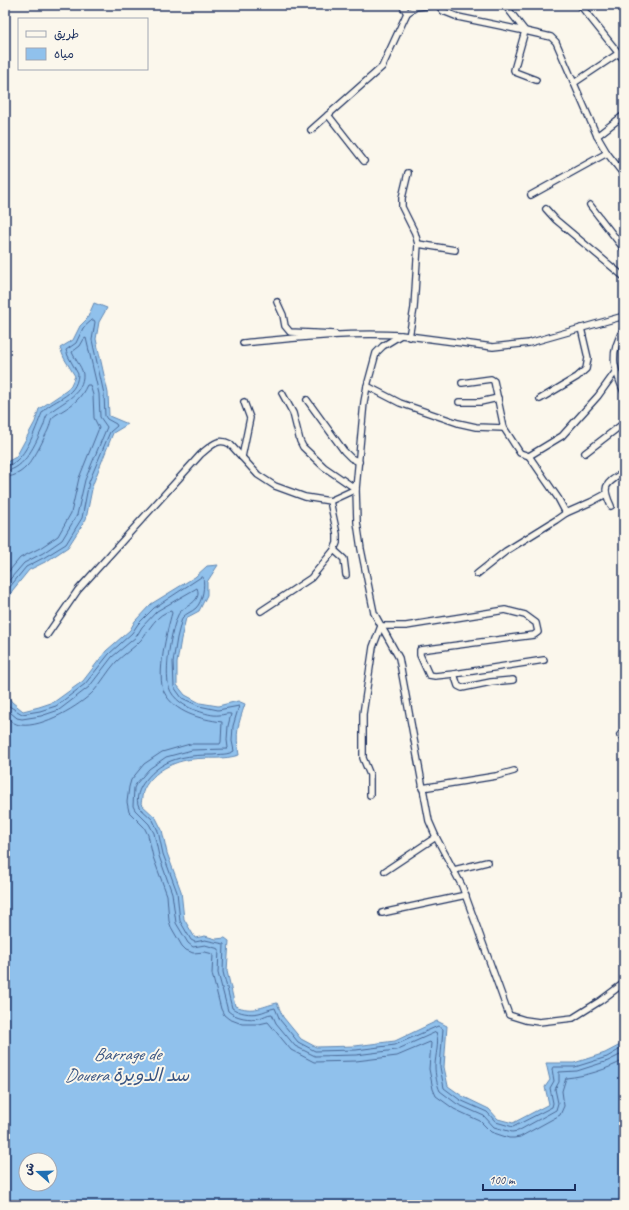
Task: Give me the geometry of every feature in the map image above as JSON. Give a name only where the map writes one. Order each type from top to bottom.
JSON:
[{"type":"street","points":[[404,5],[407,13]]},
{"type":"street","points":[[311,130],[382,67],[407,13],[416,7],[433,5]]},
{"type":"street","points":[[438,5],[443,11],[458,18],[554,38],[596,136],[607,154],[624,175]]},
{"type":"street","points":[[505,5],[525,31]]},
{"type":"street","points":[[580,5],[624,60]]},
{"type":"street","points":[[525,31],[514,70],[515,72],[536,80]]},
{"type":"street","points":[[574,83],[618,53]]},
{"type":"street","points":[[328,115],[364,161]]},
{"type":"street","points":[[596,136],[624,115]]},
{"type":"street","points":[[531,195],[607,154]]},
{"type":"street","points":[[408,173],[402,198],[402,207],[415,233],[418,244],[414,308],[409,337]]},
{"type":"street","points":[[590,205],[624,249]]},
{"type":"street","points":[[546,209],[556,220],[624,277]]},
{"type":"street","points":[[418,244],[455,250]]},
{"type":"street","points":[[278,302],[285,326],[290,332],[330,333],[340,336]]},
{"type":"street","points":[[243,343],[382,334],[492,347],[529,342],[624,316]]},
{"type":"street","points":[[540,399],[576,377],[586,369],[588,358],[581,328]]},
{"type":"street","points":[[624,328],[617,341],[614,352],[616,371],[624,392]]},
{"type":"street","points":[[400,335],[383,346],[376,353],[367,386],[356,490],[357,522],[374,613],[398,658],[429,821],[466,895],[509,1015],[525,1020],[539,1022],[573,1018],[600,1001],[624,983]]},
{"type":"street","points":[[529,456],[562,436],[598,396],[616,371]]},
{"type":"street","points":[[462,383],[494,381],[504,428],[520,453],[529,456],[558,498],[566,513]]},
{"type":"street","points":[[367,386],[400,403],[458,423],[476,427],[504,428]]},
{"type":"street","points":[[282,393],[293,413],[303,447],[324,467],[356,490]]},
{"type":"street","points":[[459,402],[480,402],[498,398]]},
{"type":"street","points":[[307,400],[344,451],[359,462]]},
{"type":"street","points":[[242,457],[250,418],[244,402]]},
{"type":"street","points":[[585,453],[624,423]]},
{"type":"street","points":[[47,635],[78,590],[201,454],[218,441],[225,441],[230,444],[258,475],[275,486],[305,497],[330,501],[356,490]]},
{"type":"street","points":[[611,506],[606,496],[605,488],[609,483],[624,472]]},
{"type":"street","points":[[477,574],[506,551],[566,513],[606,496],[612,491]]},
{"type":"street","points":[[261,611],[311,578],[334,550],[337,543],[337,534],[330,501]]},
{"type":"street","points":[[334,550],[344,559],[346,575]]},
{"type":"street","points":[[381,626],[406,626],[506,610],[525,615],[536,623],[538,632],[534,635],[420,650],[420,655],[429,675],[435,676],[454,674],[544,660]]},
{"type":"street","points":[[370,795],[370,775],[363,758],[363,714],[373,647],[381,626]]},
{"type":"street","points":[[454,674],[458,686],[462,688],[491,682],[513,680]]},
{"type":"street","points":[[624,732],[620,735],[624,739]]},
{"type":"street","points":[[422,788],[496,776],[514,771]]},
{"type":"street","points":[[385,871],[436,837]]},
{"type":"street","points":[[454,870],[487,862]]},
{"type":"street","points":[[382,913],[466,895]]},
{"type":"water","points":[[94,303],[107,308],[99,322],[96,339],[108,393],[109,416],[128,424],[113,433],[93,484],[86,519],[68,547],[47,561],[29,570],[12,591],[5,611],[5,463],[16,457],[35,422],[39,409],[66,391],[71,385],[75,376],[60,348],[73,340],[80,326],[87,319]]},
{"type":"water","name":"Barrage de Douera سد الدويرة","points":[[218,565],[207,582],[207,595],[199,611],[186,618],[177,663],[177,685],[185,695],[200,703],[218,706],[238,701],[245,704],[238,729],[237,741],[239,755],[186,760],[165,768],[158,772],[148,783],[143,791],[141,804],[156,818],[162,830],[167,853],[181,891],[184,919],[195,938],[205,936],[216,939],[225,938],[229,941],[227,971],[235,1006],[252,1009],[277,1003],[283,1017],[301,1039],[316,1047],[355,1046],[395,1041],[437,1021],[447,1026],[444,1067],[448,1086],[462,1096],[489,1109],[498,1119],[513,1123],[549,1104],[545,1087],[550,1080],[546,1063],[574,1063],[605,1053],[624,1043],[624,1205],[5,1205],[5,693],[12,702],[23,711],[54,702],[83,681],[106,651],[130,630],[135,621],[151,604],[195,577],[207,566]]}]
